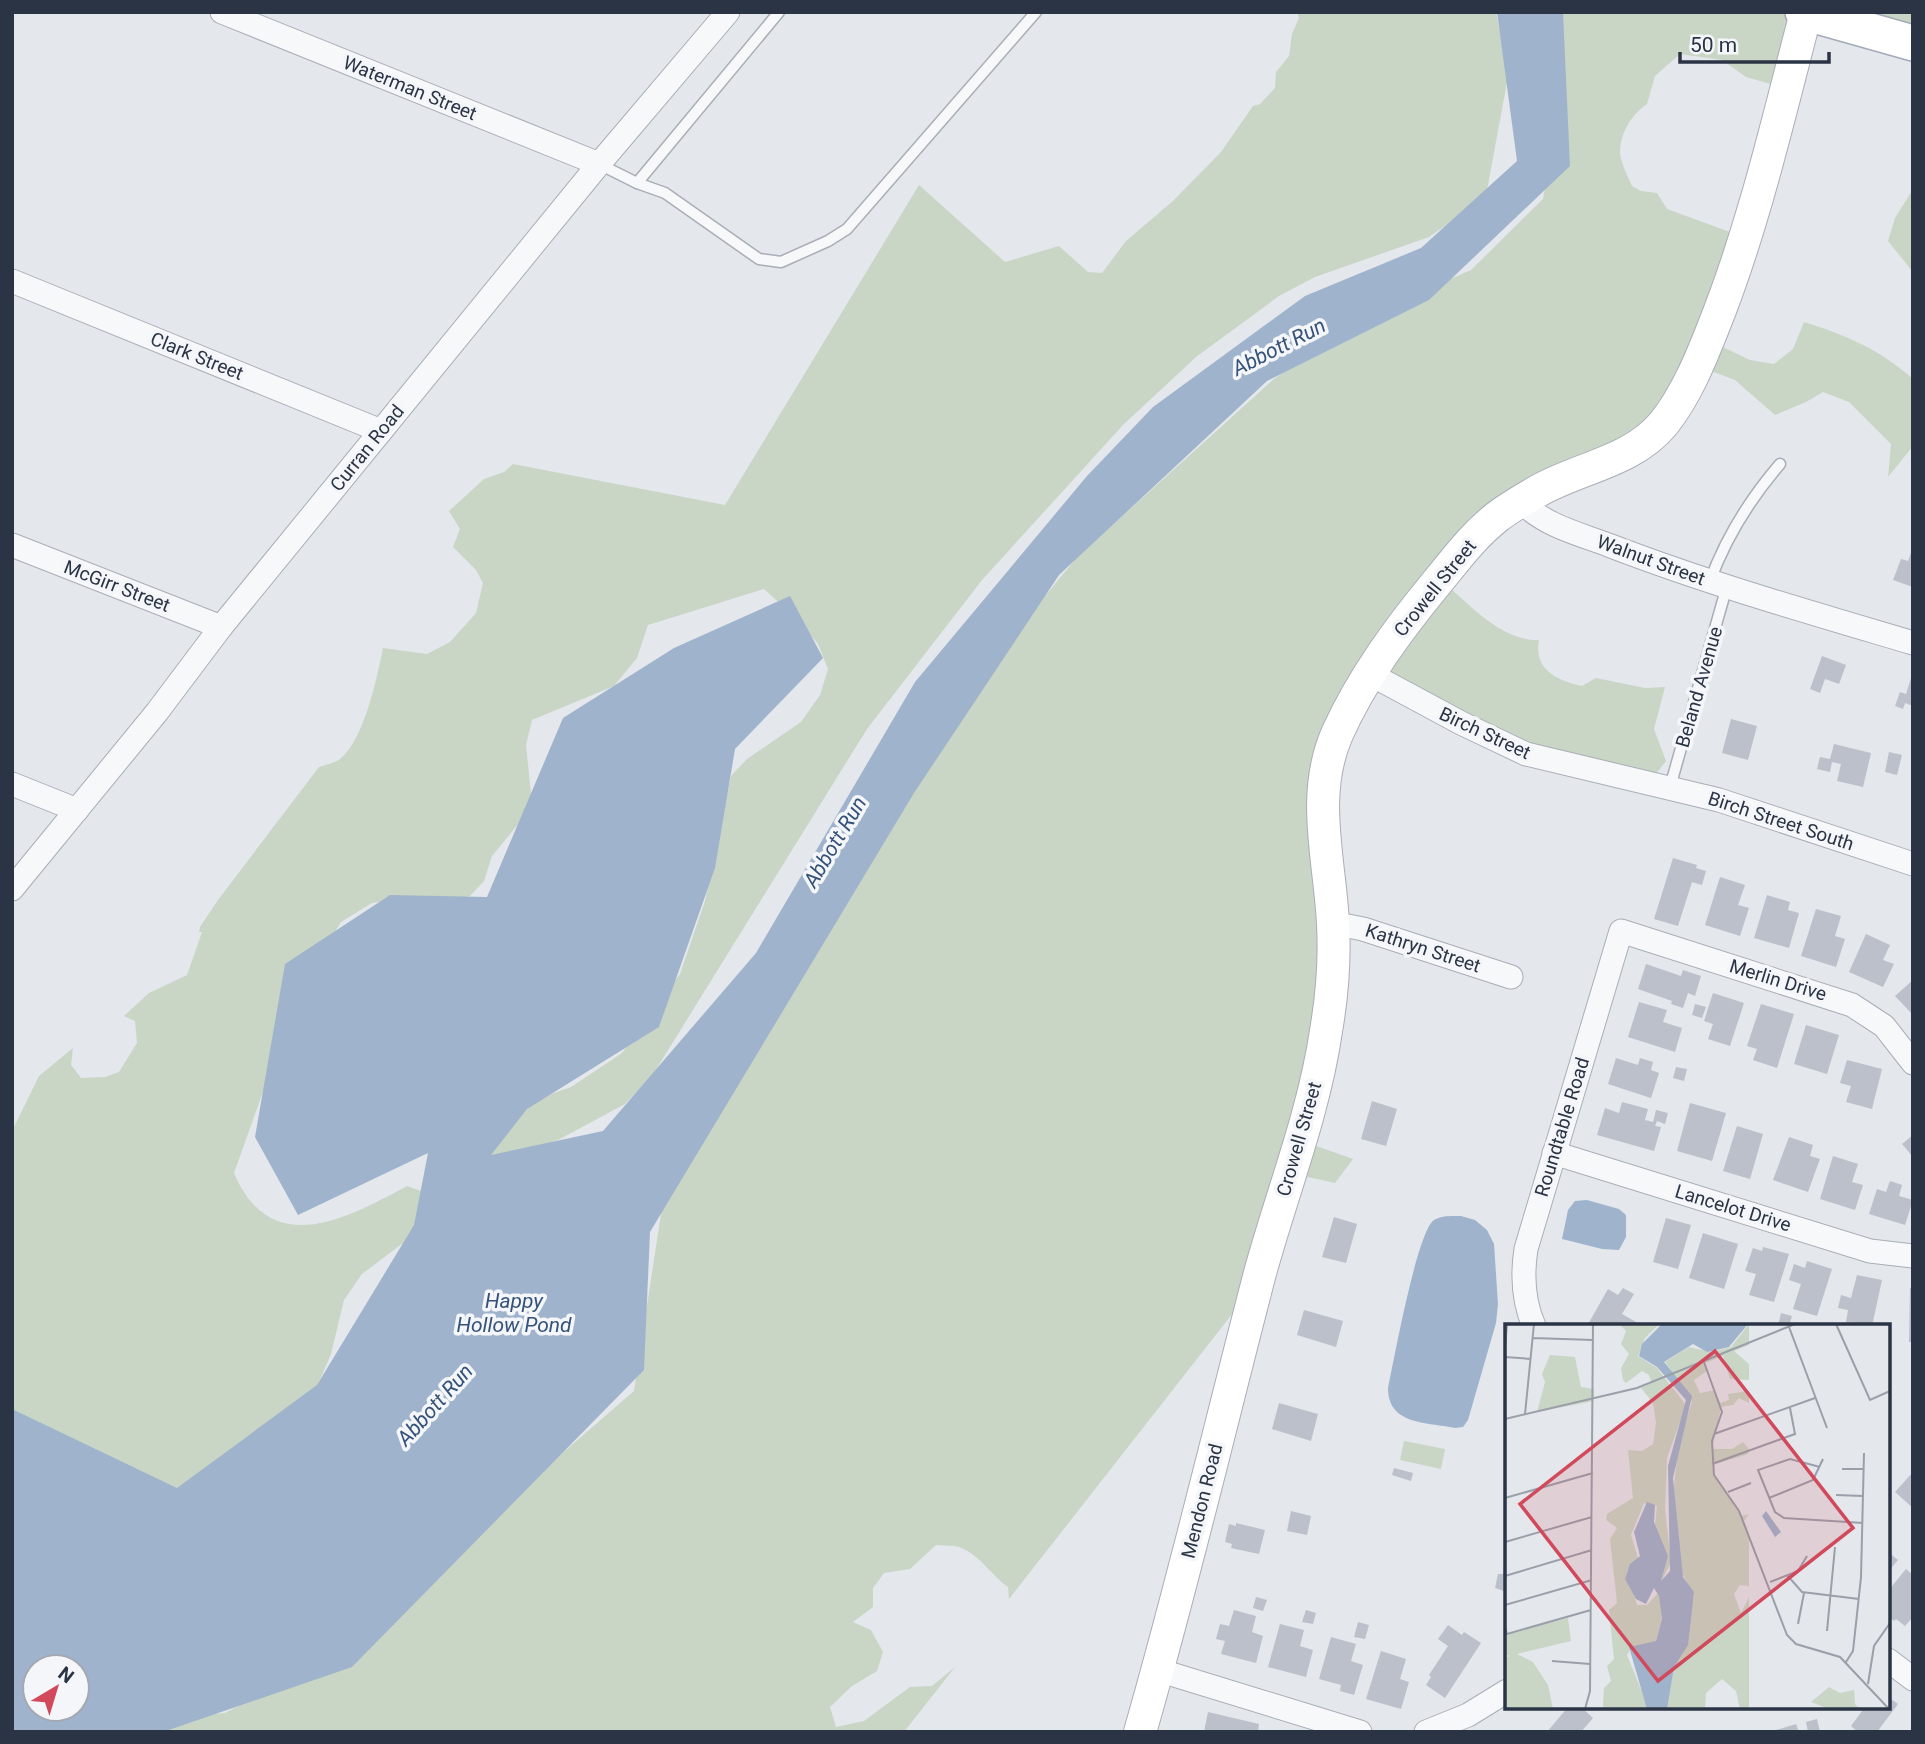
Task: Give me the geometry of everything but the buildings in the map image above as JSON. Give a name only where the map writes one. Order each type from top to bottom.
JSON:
[{"type":"main road","points":[[1804,13],[1913,43]]},
{"type":"street","name":"Waterman Street","points":[[222,12],[599,164]]},
{"type":"street","name":"Curran Road","points":[[12,889],[157,712],[221,627],[381,430],[599,164],[728,12]]},
{"type":"street","name":"Crowell Street","points":[[1261,1269],[1321,1060],[1330,1003],[1334,926],[1323,818],[1324,781],[1329,755],[1338,732],[1370,674],[1419,604],[1461,552],[1499,516],[1521,501],[1564,478],[1631,451],[1649,439],[1679,401],[1702,355],[1740,256],[1771,149],[1804,13]]},
{"type":"street","name":"Clark Street","points":[[12,281],[381,430]]},
{"type":"street","name":"Walnut Street","points":[[1521,501],[1551,523],[1718,584],[1913,643]]},
{"type":"street","name":"McGirr Street","points":[[12,545],[221,627]]},
{"type":"street","name":"Birch Street","points":[[1370,674],[1472,729],[1526,754],[1659,785]]},
{"type":"street","points":[[12,784],[78,810]]},
{"type":"street","name":"Birch Street South","points":[[1659,785],[1719,800],[1913,864]]},
{"type":"street","name":"Kathryn Street","points":[[1334,926],[1363,929],[1511,977]]},
{"type":"street","name":"Merlin Drive","points":[[1621,931],[1852,1004],[1884,1027],[1913,1063]]},
{"type":"street","name":"Roundtable Road","points":[[1533,1324],[1527,1305],[1524,1265],[1531,1230],[1621,931]]},
{"type":"street","name":"Lancelot Drive","points":[[1554,1153],[1870,1251],[1913,1256]]},
{"type":"street","name":"Mendon Road","points":[[1140,1732],[1261,1269]]},
{"type":"street","points":[[1890,1662],[1913,1679]]},
{"type":"street","points":[[1158,1670],[1294,1722],[1360,1732]]},
{"type":"street","points":[[1426,1732],[1468,1715],[1505,1692]]},
{"type":"lane","points":[[637,183],[779,12]]},
{"type":"lane","points":[[599,164],[637,183],[665,193],[759,259],[781,262],[828,241],[847,229],[1036,12]]},
{"type":"lane","name":"Beland Avenue","points":[[1659,785],[1731,533],[1763,484],[1780,464]]},
{"type":"green space","points":[[1297,12],[1496,12],[1508,77],[1487,190],[1470,209],[1429,237],[1315,277],[1279,296],[1196,357],[1123,425],[982,580],[867,729],[652,1076],[625,1104],[558,1140],[485,1165],[459,1167],[540,1098],[571,1087],[622,1053],[680,974],[705,901],[731,776],[747,759],[801,722],[820,695],[828,669],[818,644],[797,619],[764,589],[648,625],[637,658],[614,686],[532,720],[526,745],[531,794],[524,817],[492,856],[484,881],[470,896],[443,906],[394,900],[372,903],[341,922],[313,966],[234,1173],[250,1200],[268,1216],[289,1224],[312,1224],[335,1219],[407,1186],[421,1191],[429,1205],[403,1243],[362,1274],[344,1300],[331,1354],[316,1389],[165,1501],[12,1427],[12,1131],[39,1076],[73,1048],[71,1065],[81,1078],[105,1077],[119,1072],[137,1043],[135,1021],[124,1016],[149,993],[187,975],[202,932],[199,932],[200,927],[218,900],[319,767],[338,760],[348,750],[363,723],[383,648],[427,654],[450,642],[476,613],[483,583],[476,570],[453,547],[460,529],[449,511],[484,479],[504,472],[513,464],[725,505],[919,185],[1005,262],[1059,246],[1088,272],[1102,273],[1126,241],[1173,201],[1221,152],[1253,106],[1260,104],[1275,88],[1276,72],[1289,56],[1292,34],[1299,18]]},
{"type":"green space","points":[[1556,12],[1913,12],[1913,52],[1805,22],[1781,87],[1746,77],[1722,60],[1680,54],[1655,76],[1647,104],[1636,113],[1625,131],[1620,153],[1632,186],[1641,191],[1657,193],[1667,209],[1741,236],[1708,340],[1750,360],[1774,364],[1793,349],[1804,322],[1862,344],[1888,359],[1913,379],[1913,446],[1888,477],[1891,444],[1849,402],[1823,392],[1775,415],[1735,380],[1695,365],[1673,412],[1525,495],[1441,580],[1499,628],[1525,639],[1539,640],[1538,650],[1544,666],[1564,681],[1582,686],[1596,678],[1645,688],[1665,687],[1654,729],[1666,761],[1648,784],[1498,736],[1370,690],[1345,718],[1330,924],[1302,1141],[1353,1159],[1335,1183],[1290,1173],[1258,1281],[1009,1599],[1008,1587],[973,1555],[957,1546],[936,1545],[910,1569],[884,1573],[873,1588],[873,1607],[853,1622],[871,1630],[883,1652],[877,1671],[852,1686],[830,1707],[836,1727],[864,1721],[910,1687],[932,1686],[955,1667],[904,1732],[122,1732],[153,1720],[225,1713],[273,1688],[469,1534],[634,1391],[663,1201],[983,671],[1078,556],[1274,379],[1366,316],[1471,270],[1543,199],[1558,118]]},
{"type":"green space","points":[[1913,189],[1913,272],[1888,241],[1895,218]]},
{"type":"green space","points":[[1404,1441],[1445,1449],[1441,1469],[1400,1460]]},
{"type":"water","name":"Happy Hollow Pond","points":[[1497,12],[1563,12],[1570,166],[1429,300],[1267,381],[1059,575],[914,793],[650,1232],[644,1370],[352,1667],[163,1732],[12,1732],[12,1409],[177,1488],[317,1385],[414,1225],[428,1153],[298,1215],[255,1137],[285,964],[390,895],[487,897],[563,718],[674,648],[790,596],[823,658],[735,749],[715,868],[659,1027],[527,1109],[491,1155],[603,1131],[756,953],[915,682],[1087,476],[1153,407],[1305,296],[1421,248],[1517,161]]},
{"type":"water","points":[[1587,1200],[1619,1209],[1626,1215],[1626,1237],[1619,1250],[1602,1249],[1562,1239],[1568,1210],[1575,1201]]},
{"type":"water","points":[[1461,1216],[1475,1220],[1487,1230],[1494,1244],[1498,1304],[1496,1323],[1468,1420],[1463,1427],[1455,1428],[1411,1420],[1402,1415],[1394,1409],[1388,1388],[1414,1271],[1427,1230],[1437,1218]]},
{"type":"water label","name":"Abbott Run","points":[[1279,347]]},
{"type":"water label","name":"Abbott Run","points":[[835,842]]},
{"type":"water label","name":"Abbott Run","points":[[435,1405]]}]
